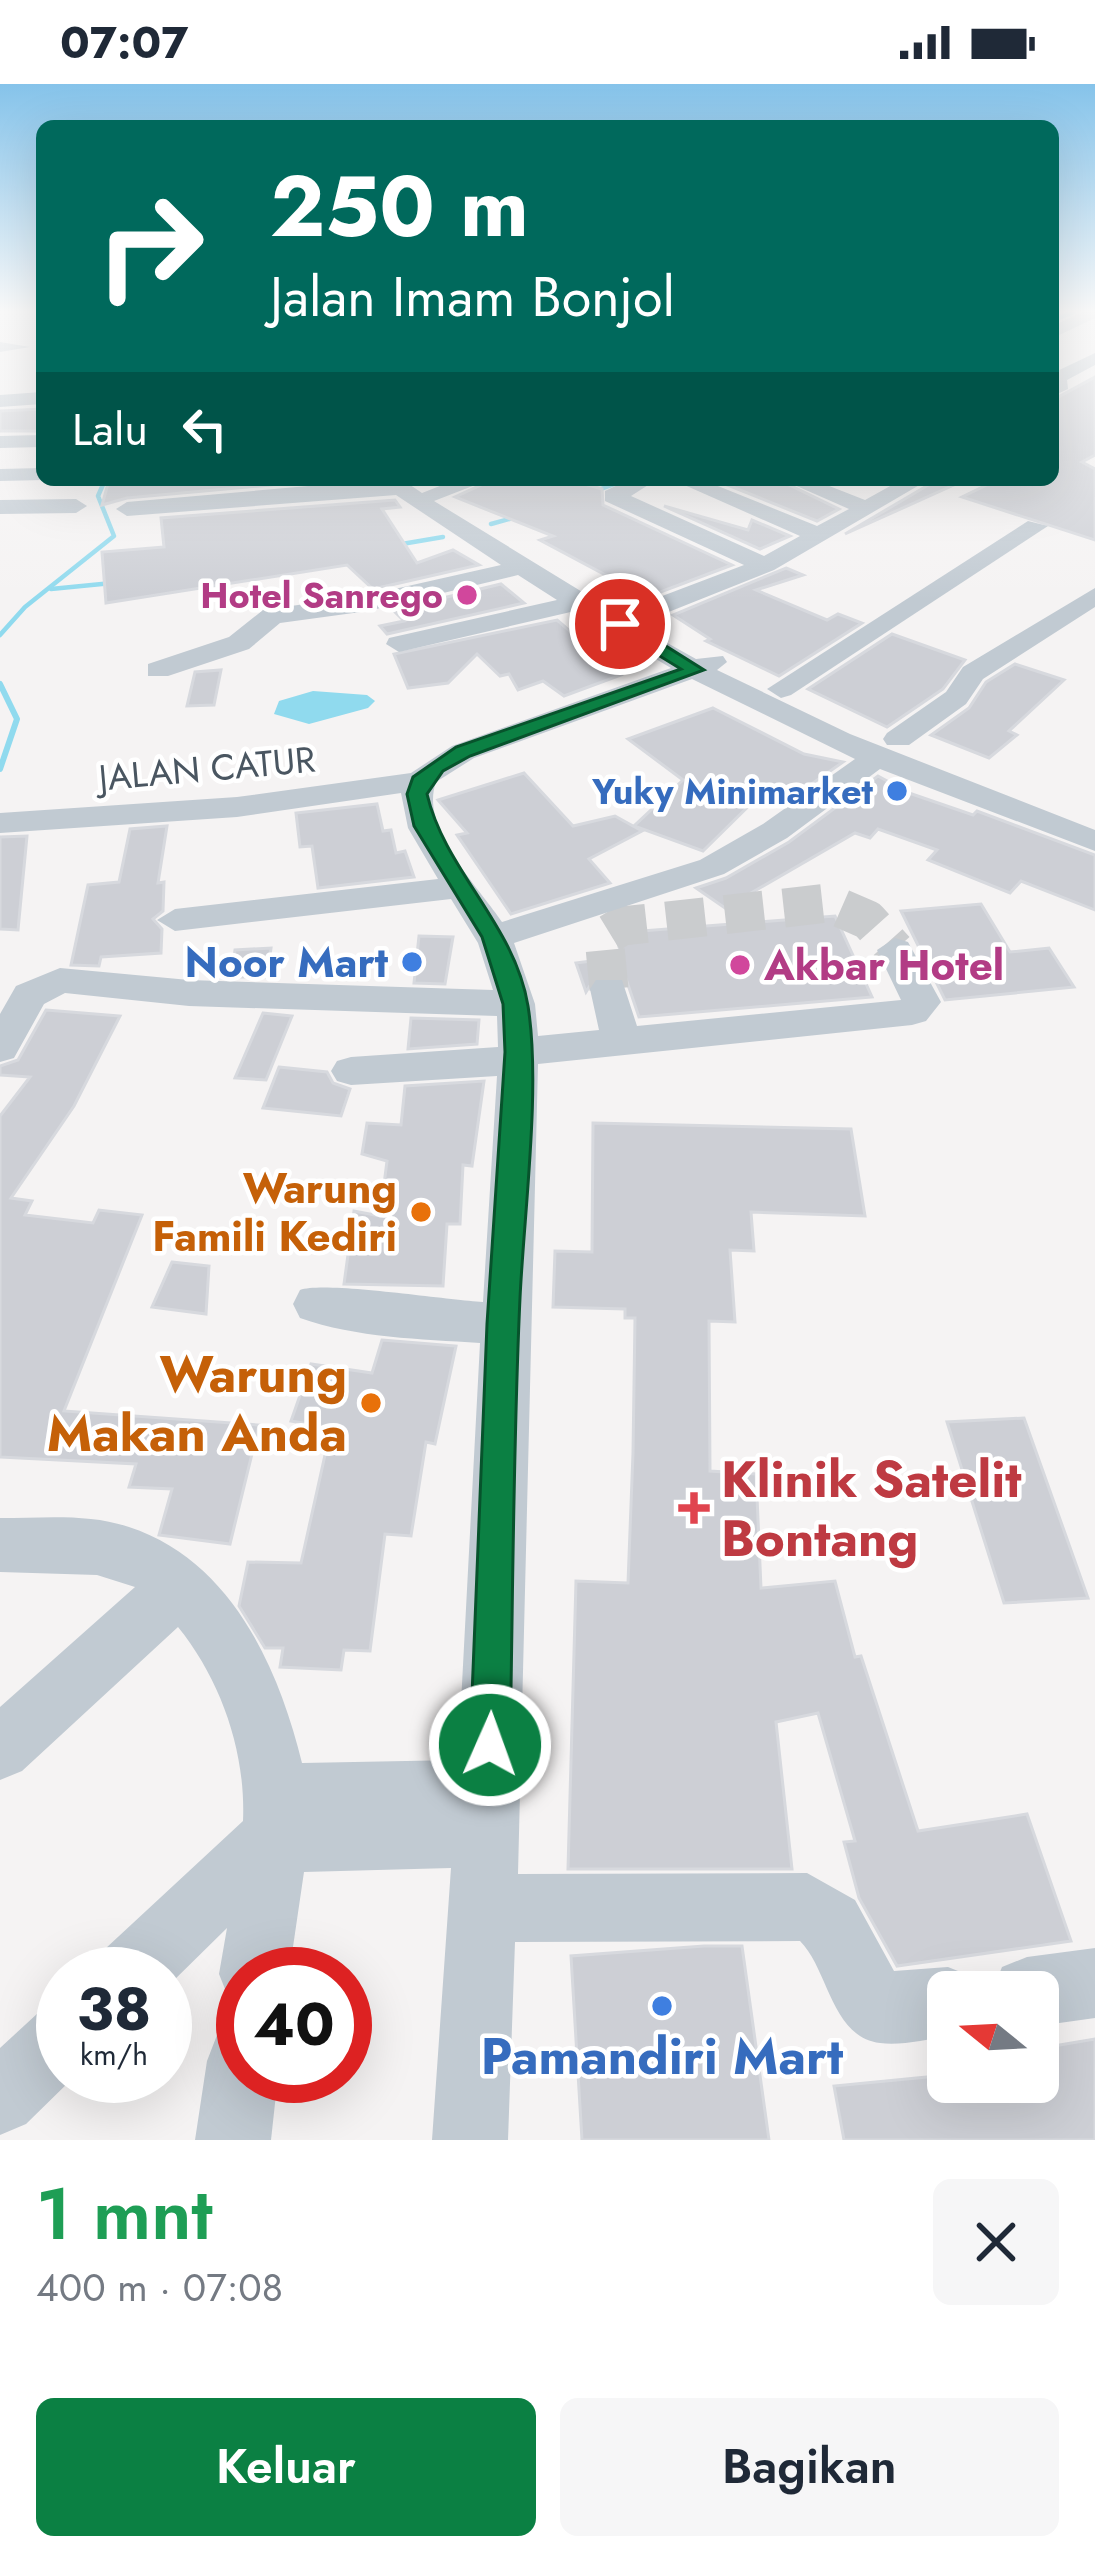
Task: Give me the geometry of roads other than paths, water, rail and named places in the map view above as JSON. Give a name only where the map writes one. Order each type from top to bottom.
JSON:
[{"type":"street","points":[[0,442],[36,441]]},
{"type":"street","points":[[0,475],[36,474]]},
{"type":"street","points":[[0,507],[75,513],[80,486]]},
{"type":"street","points":[[127,508],[367,486]]},
{"type":"street","points":[[405,486],[477,531],[631,611],[709,668],[782,689],[889,747],[1095,820]]},
{"type":"street","points":[[408,486],[432,495],[522,567],[709,668],[1095,842]]},
{"type":"street","points":[[432,495],[459,486]]},
{"type":"street","points":[[633,486],[613,496],[766,561]]},
{"type":"street","points":[[698,486],[814,535]]},
{"type":"street","points":[[810,486],[867,508]]},
{"type":"street","points":[[631,611],[766,561],[901,486]]},
{"type":"street","points":[[673,523],[734,501]]},
{"type":"street","points":[[782,689],[1036,526]]},
{"type":"street","points":[[158,670],[238,644],[272,616],[368,603],[522,567]]},
{"type":"street","points":[[286,588],[305,609]]},
{"type":"street","points":[[399,644],[582,602]]},
{"type":"street","points":[[494,937],[672,884],[766,836],[956,698],[973,673],[1088,606]]},
{"type":"street","name":"JALAN CATUR","points":[[3,823],[237,807],[428,774],[709,668]]},
{"type":"street","points":[[428,774],[416,807],[494,937],[517,1038],[484,1908],[470,2140]]},
{"type":"street","points":[[175,920],[461,887]]},
{"type":"street","points":[[0,1048],[30,995],[60,980],[517,1038],[621,1041],[912,1012],[922,1001],[895,950]]},
{"type":"street","points":[[609,988],[621,1041]]},
{"type":"street","points":[[351,1071],[517,1038]]},
{"type":"street","points":[[317,1304],[391,1317],[503,1324]]},
{"type":"street","points":[[0,1545],[127,1554],[181,1585],[246,1685],[273,1818],[257,1947]]},
{"type":"street","points":[[0,1749],[181,1585]]},
{"type":"street","points":[[155,1947],[273,1818],[488,1813]]},
{"type":"street","points":[[484,1908],[806,1907],[832,1922],[864,1993],[879,2008],[927,2004]]},
{"type":"street","points":[[1059,1988],[1095,1983]]},
{"type":"street","points":[[0,2098],[36,2064]]},
{"type":"street","points":[[233,2140],[238,2103]]},
{"type":"water","points":[[313,691],[367,695],[375,701],[368,708],[309,724],[274,714],[279,701]]},
{"type":"waterway","points":[[0,635],[25,607],[114,536],[98,496],[102,486]]},
{"type":"waterway","points":[[593,492],[609,486]]},
{"type":"waterway","points":[[491,524],[520,516]]},
{"type":"waterway","points":[[396,545],[443,537]]},
{"type":"waterway","points":[[51,589],[112,583]]},
{"type":"waterway","points":[[0,684],[17,719],[0,769]]},
{"type":"tunnel","points":[[609,989],[604,937],[622,926],[829,903],[868,920],[895,950]]},
{"type":"place","name":"Hotel Sanrego","points":[[467,595]]},
{"type":"place","name":"Yuky Minimarket","points":[[897,791]]},
{"type":"place","name":"Noor Mart","points":[[412,962]]},
{"type":"place","name":"Akbar Hotel","points":[[740,965]]},
{"type":"place","name":"Warung Famili Kediri","points":[[421,1212]]},
{"type":"place","name":"Warung Makan Anda","points":[[371,1403]]},
{"type":"place","name":"Klinik Satelit Bontang","points":[[694,1508]]},
{"type":"place","name":"Pamandiri Mart","points":[[662,2006]]}]
